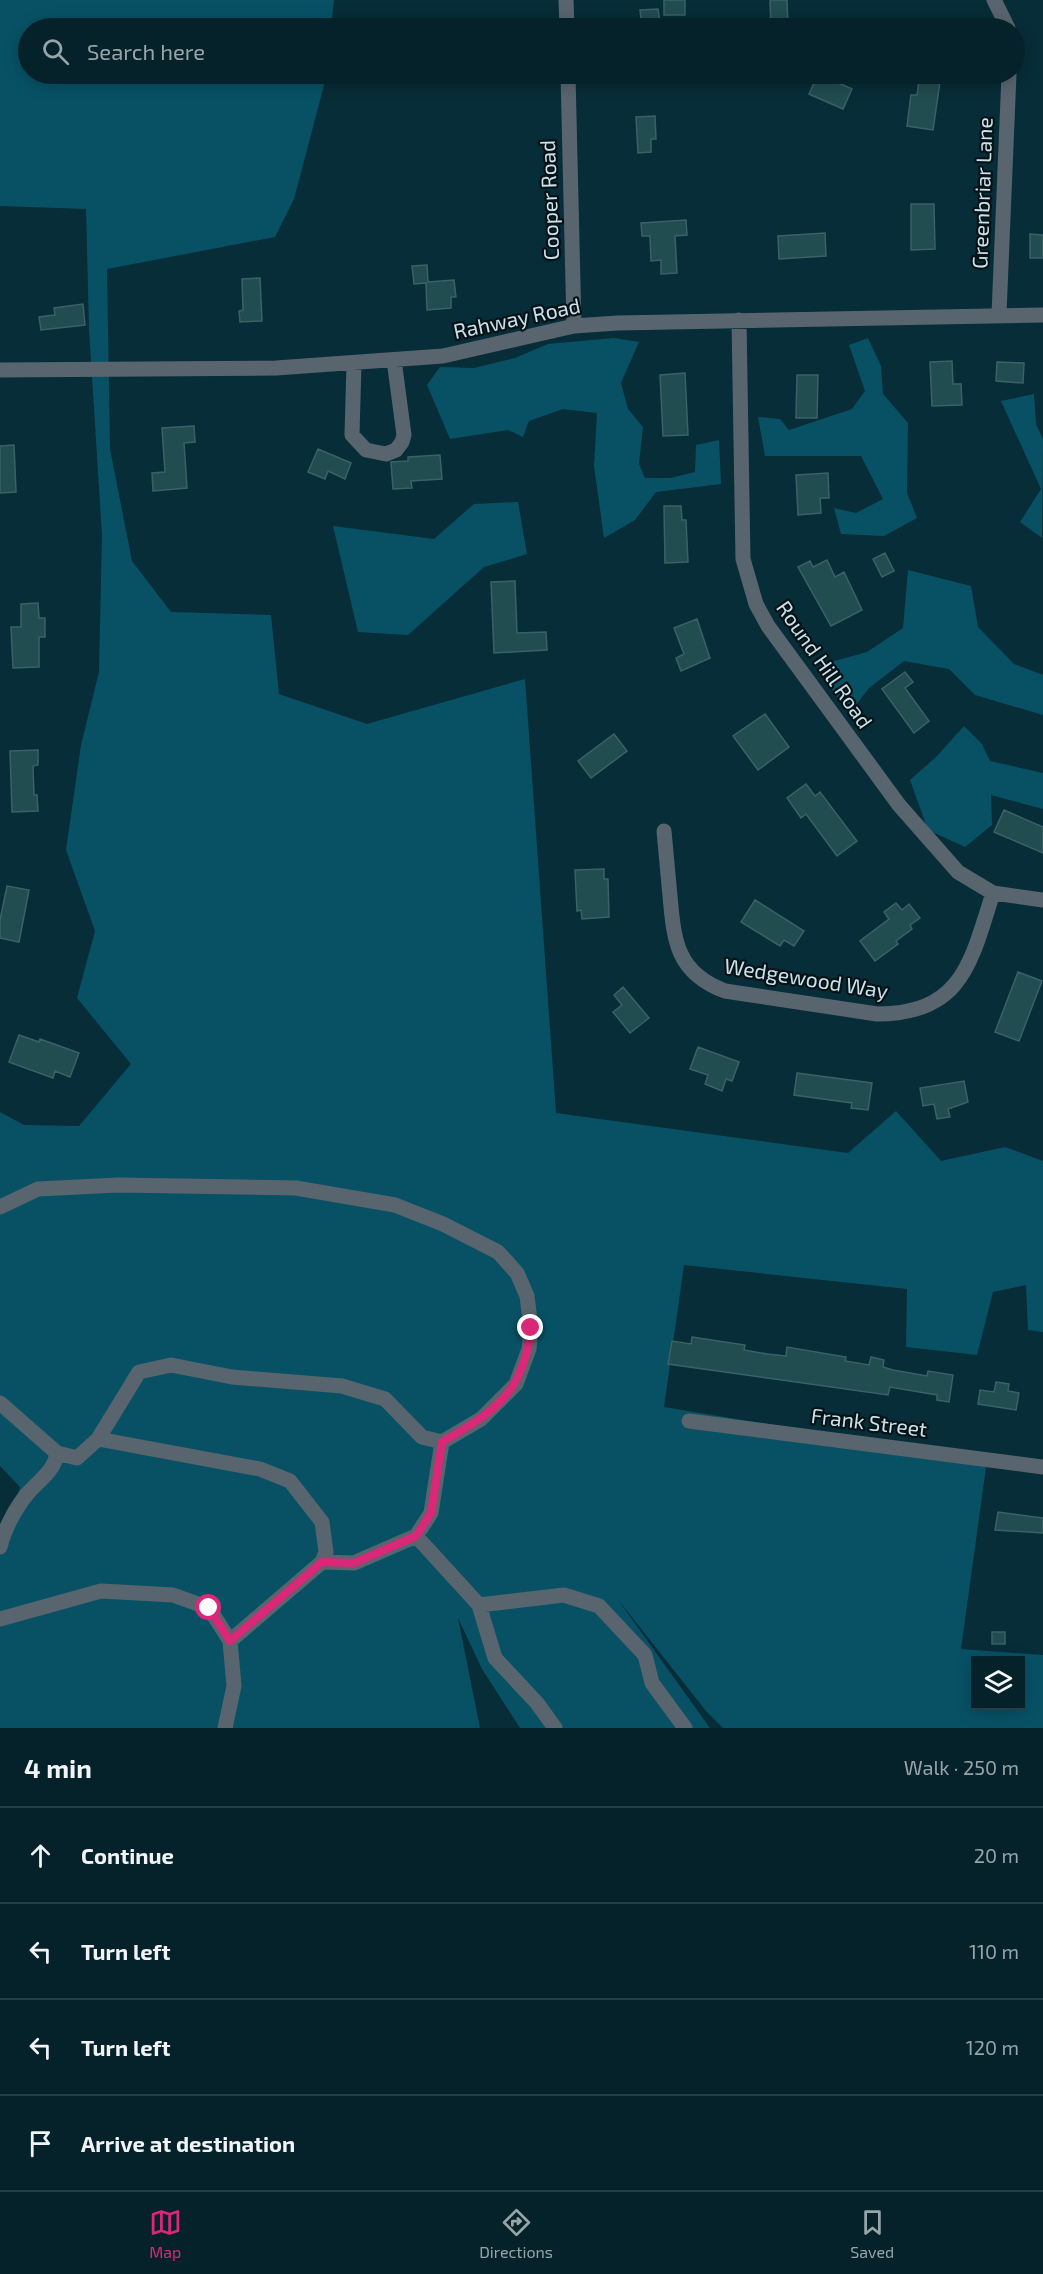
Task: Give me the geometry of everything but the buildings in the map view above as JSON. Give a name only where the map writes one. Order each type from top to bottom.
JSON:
[{"type":"street","points":[[566,0],[567,18]]},
{"type":"street","points":[[994,0],[1003,18]]},
{"type":"street","name":"Cooper Road","points":[[568,84],[574,326]]},
{"type":"street","name":"Greenbriar Lane","points":[[999,314],[1009,84]]},
{"type":"street","name":"Rahway Road","points":[[0,370],[276,368],[394,360],[443,356],[574,326],[739,320],[1043,315]]},
{"type":"street","name":"Round Hill Road","points":[[739,320],[743,559],[756,604],[768,626],[926,838],[958,872],[993,893],[1043,900]]},
{"type":"street","points":[[354,363],[352,435],[366,450],[386,454],[396,450],[404,438],[394,360]]},
{"type":"street","name":"Wedgewood Way","points":[[664,831],[675,943],[689,968],[706,982],[725,991],[877,1014],[900,1014],[917,1010],[935,1002],[964,975],[993,893]]},
{"type":"street","points":[[0,1207],[38,1189],[118,1185],[296,1188],[395,1205],[443,1224],[498,1252],[517,1273],[527,1296],[531,1328],[529,1349],[516,1384],[481,1419],[442,1442],[422,1437],[385,1399],[342,1386],[232,1377],[171,1365],[139,1372],[98,1439],[77,1458],[57,1453],[0,1403]]},
{"type":"street","name":"Frank Street","points":[[689,1421],[1043,1467]]},
{"type":"street","points":[[98,1439],[260,1469],[290,1481],[322,1522],[326,1552],[322,1562],[230,1641]]},
{"type":"street","points":[[322,1562],[354,1563],[416,1536],[431,1513],[442,1442]]},
{"type":"street","points":[[0,1547],[2,1538],[26,1495],[55,1466],[57,1453]]},
{"type":"street","points":[[416,1536],[479,1605],[495,1658],[537,1703],[555,1728]]},
{"type":"street","points":[[0,1619],[101,1591],[173,1596],[209,1608],[230,1641],[234,1686],[225,1728]]},
{"type":"street","points":[[479,1605],[564,1595],[599,1606],[645,1655],[652,1683],[685,1728]]},
{"type":"shaded area","points":[[0,0],[334,0],[332,18],[18,18],[18,84],[324,84],[294,199],[275,237],[107,269],[110,449],[132,561],[171,612],[271,615],[279,694],[367,724],[525,679],[556,1113],[848,1153],[896,1111],[941,1161],[1005,1147],[1043,1161],[1043,1332],[1028,1330],[1026,1285],[993,1292],[977,1355],[906,1347],[907,1289],[684,1265],[664,1407],[987,1460],[961,1649],[1043,1655],[1043,1728],[723,1728],[706,1711],[616,1597],[710,1728],[520,1728],[482,1669],[458,1618],[480,1728],[0,1728],[0,1546],[20,1487],[0,1466],[0,1112],[24,1125],[79,1126],[131,1064],[77,998],[95,931],[66,850],[81,745],[99,672],[102,535],[89,329],[86,209],[0,206]]},
{"type":"shaded area","points":[[614,338],[639,342],[621,383],[628,409],[643,427],[639,464],[645,478],[670,478],[695,472],[696,445],[719,440],[721,484],[656,492],[635,520],[604,538],[594,466],[597,413],[563,409],[529,421],[523,437],[508,430],[450,439],[427,385],[440,367],[474,368],[515,358],[548,344]]},
{"type":"shaded area","points":[[868,338],[881,366],[883,394],[908,423],[907,493],[917,518],[884,536],[841,534],[834,508],[856,513],[883,499],[861,456],[765,456],[758,417],[780,419],[789,430],[852,409],[865,391],[849,345]]},
{"type":"shaded area","points":[[1034,394],[1036,424],[1043,439],[1042,538],[1020,522],[1041,489],[1001,401]]},
{"type":"shaded area","points":[[518,502],[527,554],[484,567],[408,635],[358,632],[333,526],[434,539],[474,504]]},
{"type":"shaded area","points":[[908,570],[971,586],[978,627],[1014,664],[1043,675],[1043,715],[975,695],[949,669],[904,661],[869,688],[849,714],[829,685],[820,665],[867,652],[903,628]]},
{"type":"shaded area","points":[[964,726],[982,744],[990,761],[1043,773],[1043,809],[991,795],[992,825],[965,847],[928,830],[910,780],[937,756]]},
{"type":"route","points":[[209,1608],[230,1641],[322,1562],[354,1563],[416,1536],[431,1513],[442,1442],[481,1419],[516,1384],[529,1349],[531,1328]]}]
